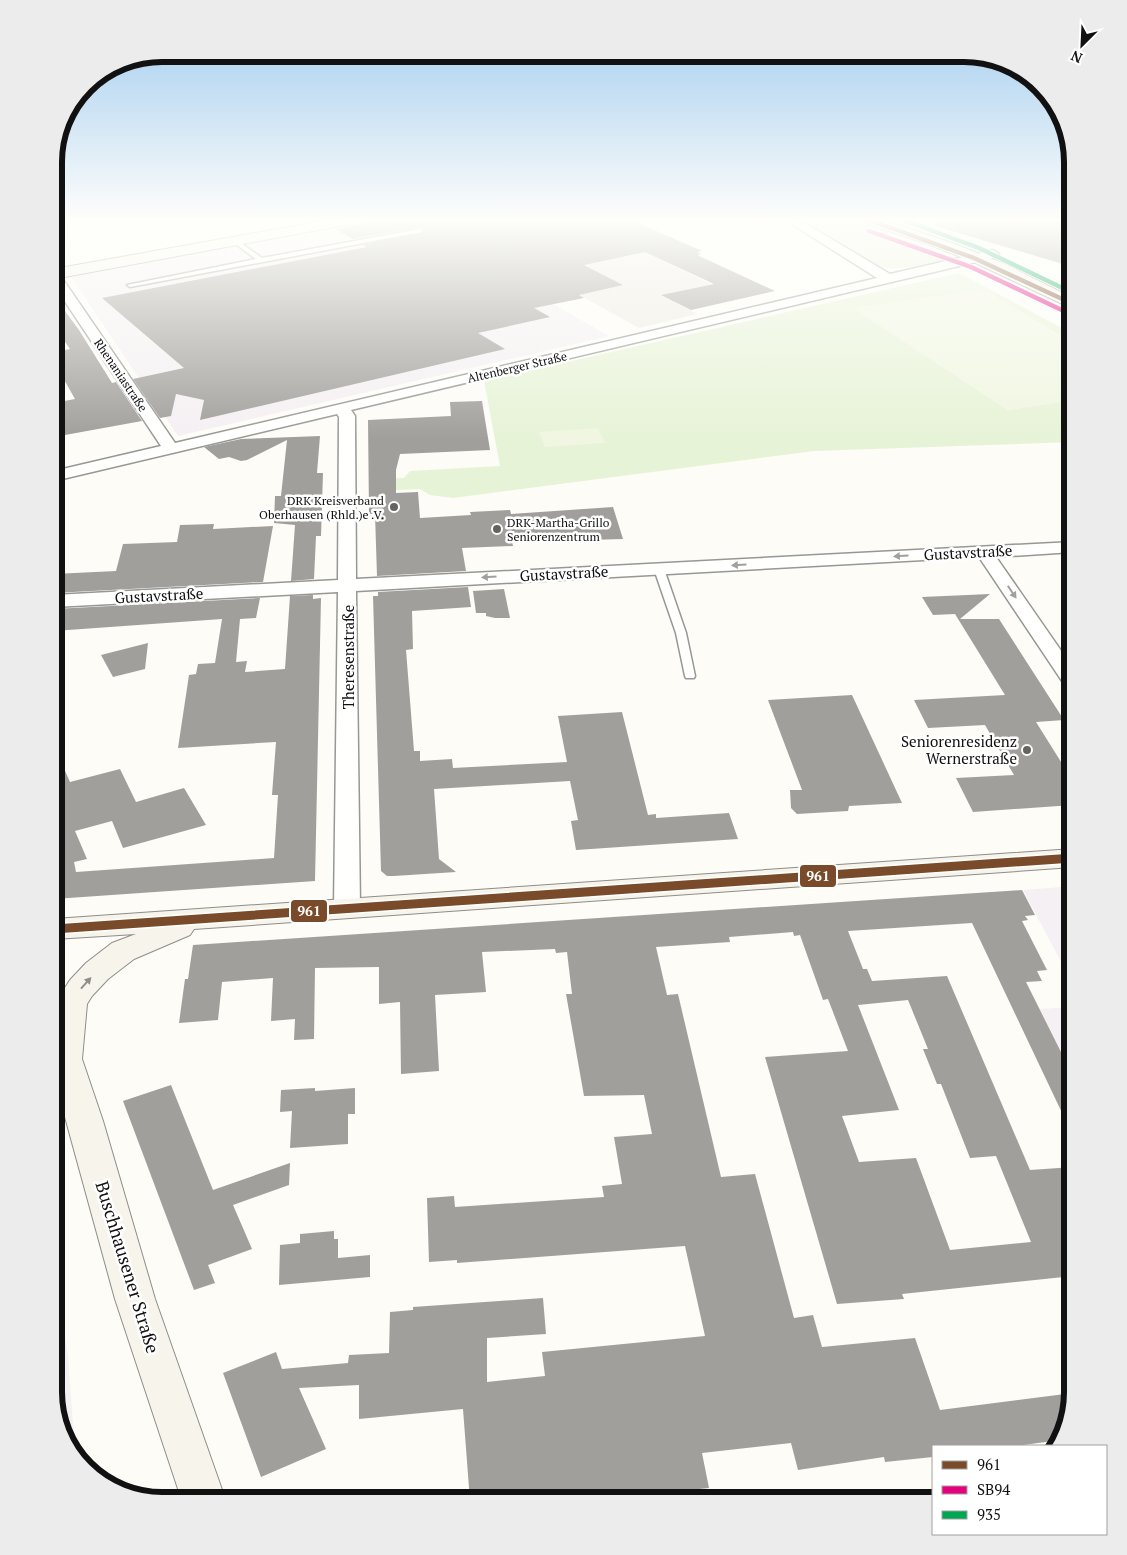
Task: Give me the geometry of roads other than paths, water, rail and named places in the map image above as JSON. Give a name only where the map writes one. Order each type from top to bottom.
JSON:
[{"type":"main road","points":[[63,927],[1064,859]]},
{"type":"main road","points":[[63,1034],[71,1003],[75,996],[97,971],[123,951],[159,935],[217,916]]},
{"type":"main road","name":"Buschhausener Straße","points":[[63,1055],[85,1121],[135,1299],[201,1492]]},
{"type":"street","name":"Rhenaniastraße","points":[[67,294],[172,449]]},
{"type":"street","name":"Altenberger Straße","points":[[63,474],[822,294]]},
{"type":"street","name":"Theresenstraße","points":[[341,409],[347,416],[347,908]]},
{"type":"street","name":"Gustavstraße","points":[[63,601],[1064,548]]},
{"type":"street","points":[[984,552],[1064,670]]},
{"type":"lane","points":[[659,569],[681,633],[690,676]]},
{"type":"place","name":"DRK Kreisverband Oberhausen (Rhld.)e .V.","points":[[394,507]]},
{"type":"place","name":"DRK-Martha-Grillo Seniorenzentrum","points":[[497,529]]},
{"type":"place","name":"Seniorenresidenz Wernerstraße","points":[[1027,750]]}]
